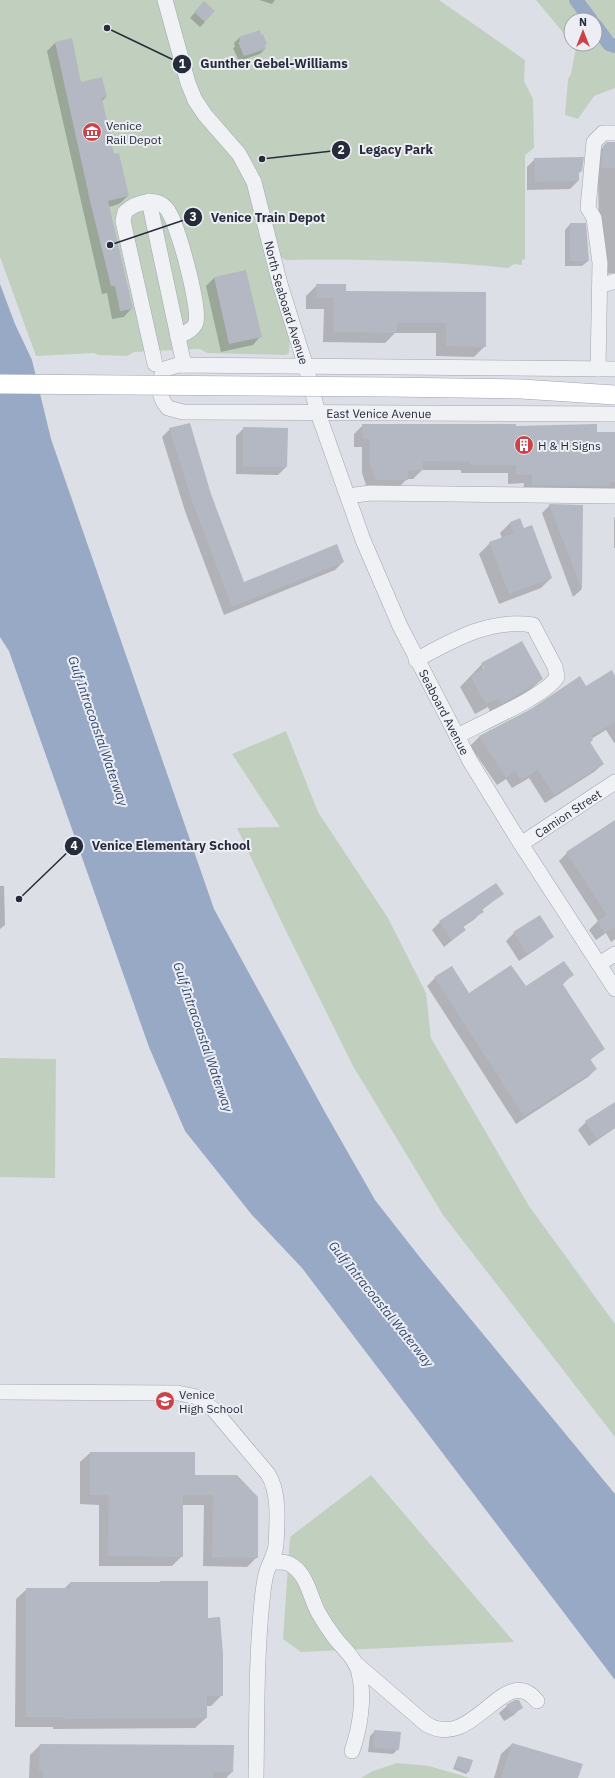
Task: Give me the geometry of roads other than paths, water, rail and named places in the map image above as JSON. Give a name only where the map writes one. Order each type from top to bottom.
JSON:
[{"type":"main road","points":[[0,384],[526,389],[615,395]]},
{"type":"main road","points":[[526,389],[615,384]]},
{"type":"street","name":"North Seaboard Avenue","points":[[165,0],[188,82],[195,100],[205,115],[239,154],[254,182],[280,284],[306,367],[318,413]]},
{"type":"street","points":[[598,369],[600,263],[594,218],[588,208],[594,142],[603,133],[615,133]]},
{"type":"street","points":[[149,202],[184,365]]},
{"type":"street","points":[[155,364],[123,221],[125,212],[135,205],[157,202],[166,208],[173,218],[191,282],[196,322],[178,337]]},
{"type":"street","points":[[600,286],[615,281]]},
{"type":"street","name":"East Venice Avenue","points":[[615,369],[184,365],[171,366],[165,370],[160,377],[160,396],[168,408],[175,411],[615,414]]},
{"type":"street","name":"Seaboard Avenue","points":[[318,413],[363,540],[416,660],[457,736],[521,844],[615,989]]},
{"type":"street","points":[[348,496],[370,493],[615,496]]},
{"type":"street","points":[[416,660],[461,636],[482,628],[521,623],[534,625],[555,666],[557,677],[553,684],[520,704],[474,726],[457,736]]},
{"type":"street","name":"Camion Street","points":[[521,844],[615,782]]},
{"type":"street","points":[[599,964],[615,954]]},
{"type":"street","points":[[0,1392],[153,1392],[190,1394],[204,1401],[214,1410],[272,1480],[276,1493],[276,1544],[266,1577],[262,1609],[256,1778]]},
{"type":"street","points":[[271,1562],[285,1562],[294,1567],[301,1575],[329,1630],[355,1663],[426,1724],[440,1730],[466,1725],[504,1695],[513,1691],[525,1690],[531,1693],[537,1701]]},
{"type":"street","points":[[352,1751],[359,1724],[361,1693],[359,1673],[355,1663]]},
{"type":"water","name":"Gulf Intracoastal Waterway","points":[[0,284],[15,324],[32,360],[51,439],[214,909],[326,1114],[375,1200],[422,1260],[615,1494],[615,1680],[302,1268],[252,1215],[185,1131],[149,1047],[9,651],[0,637]]},
{"type":"waterway","points":[[576,0],[585,12]]},
{"type":"waterway","points":[[603,36],[609,44],[615,46]]},
{"type":"place","name":"Gunther Gebel-Williams","points":[[107,28]]},
{"type":"place","name":"Venice Rail Depot","points":[[92,132]]},
{"type":"place","name":"Legacy Park","points":[[262,159]]},
{"type":"place","name":"Venice Train Depot","points":[[110,245]]},
{"type":"place","name":"H & H Signs","points":[[524,445]]},
{"type":"place","name":"Venice Elementary School","points":[[19,899]]},
{"type":"place","name":"Venice High School","points":[[165,1401]]}]
